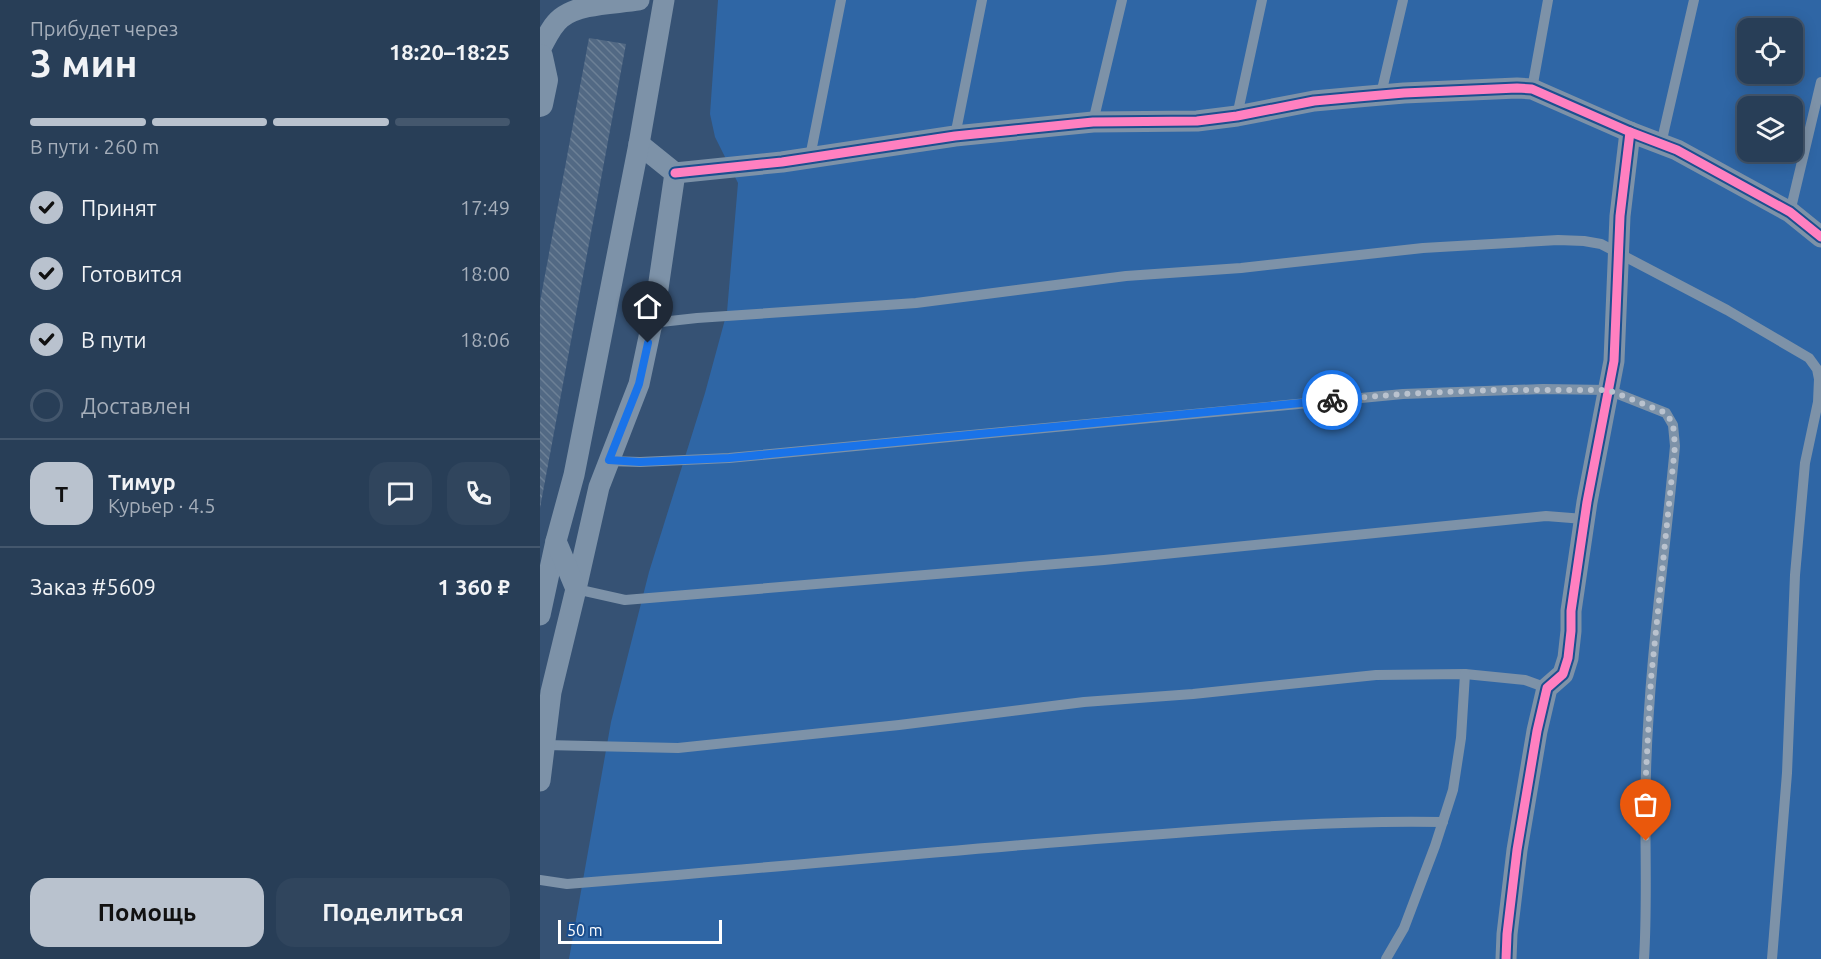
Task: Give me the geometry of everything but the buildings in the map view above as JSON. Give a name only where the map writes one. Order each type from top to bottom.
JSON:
[{"type":"street","points":[[540,50],[560,19],[574,10],[639,0]]},
{"type":"street","points":[[540,615],[556,541],[574,475],[639,144],[664,0]]},
{"type":"street","points":[[540,57],[545,80],[540,104]]},
{"type":"street","points":[[639,144],[675,173],[782,162],[955,136],[1093,122],[1186,121],[1237,116],[1314,101],[1381,94],[1532,89],[1677,150],[1790,212],[1821,237]]},
{"type":"street","points":[[1506,959],[1517,850],[1537,731],[1547,688],[1563,674],[1568,658],[1571,611],[1584,519],[1614,361],[1620,216],[1630,132]]},
{"type":"street","points":[[540,781],[551,692],[599,487],[639,384],[652,323],[675,173]]},
{"type":"street","points":[[556,541],[576,589]]},
{"type":"lane","points":[[810,157],[841,0]]},
{"type":"lane","points":[[955,136],[982,0]]},
{"type":"lane","points":[[1093,122],[1122,0]]},
{"type":"lane","points":[[1237,116],[1262,0]]},
{"type":"lane","points":[[1381,94],[1403,0]]},
{"type":"lane","points":[[1532,89],[1548,0]]},
{"type":"lane","points":[[1661,144],[1694,0]]},
{"type":"lane","points":[[1790,212],[1821,82]]},
{"type":"lane","points":[[652,323],[916,303],[1126,276],[1241,268],[1444,247],[1517,242],[1584,241],[1601,244],[1727,310],[1809,358],[1817,369],[1820,380],[1818,402],[1805,463],[1795,575],[1787,773],[1772,959]]},
{"type":"lane","points":[[609,460],[640,462],[729,458],[1403,394],[1543,388],[1608,390],[1666,413],[1673,424],[1675,446],[1651,679],[1646,773],[1644,959]]},
{"type":"lane","points":[[576,589],[625,600],[1104,560],[1546,516],[1584,519]]},
{"type":"lane","points":[[1386,959],[1404,928],[1453,790],[1461,738],[1465,674]]},
{"type":"lane","points":[[545,745],[678,748],[899,726],[1084,702],[1192,694],[1376,675],[1465,674],[1526,680],[1547,688]]},
{"type":"lane","points":[[540,880],[567,884],[1011,845],[1271,826],[1398,821],[1443,822]]},
{"type":"shaded area","points":[[718,0],[1821,0],[1821,959],[569,959],[611,722],[649,572],[705,393],[727,312],[738,183],[715,137],[710,114]]},
{"type":"cycle path","points":[[675,173],[782,162],[955,136],[1093,122],[1197,121],[1237,116],[1314,101],[1404,93],[1517,88],[1532,89],[1677,150],[1790,212],[1821,237]]},
{"type":"cycle path","points":[[1506,959],[1517,850],[1537,731],[1547,688],[1563,674],[1568,658],[1571,611],[1587,502],[1614,361],[1620,216],[1630,132]]},
{"type":"way so far","points":[[1332,400],[1403,394],[1543,388],[1608,390],[1666,413],[1673,424],[1675,446],[1651,679],[1646,773],[1646,841]]},
{"type":"route","points":[[648,343],[639,384],[609,460],[640,462],[729,458],[1332,400]]}]
